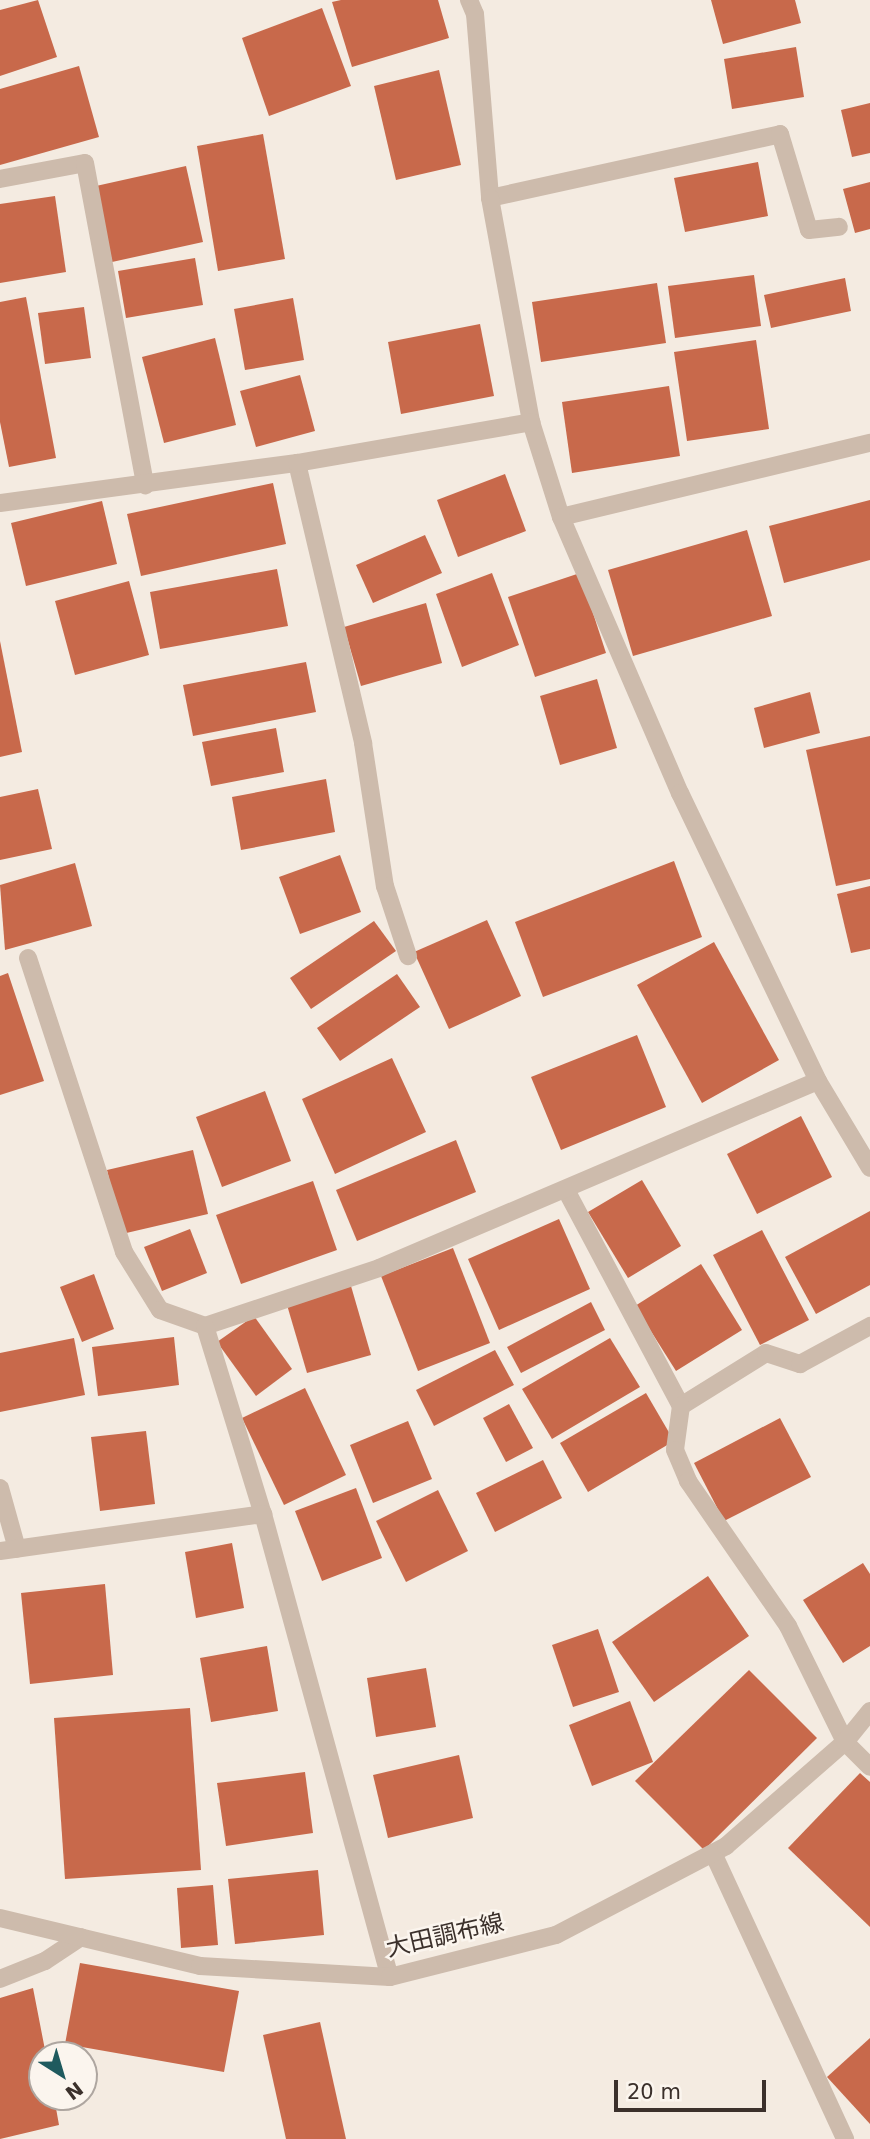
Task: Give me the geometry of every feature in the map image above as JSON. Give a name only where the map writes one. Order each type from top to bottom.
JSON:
[{"type":"street","points":[[469,0],[475,14],[490,198],[531,422],[561,517],[680,793],[818,1081],[870,1168]]},
{"type":"street","points":[[490,198],[780,134],[809,230],[839,227]]},
{"type":"street","points":[[0,179],[85,163],[145,485]]},
{"type":"street","points":[[0,503],[297,463],[531,422]]},
{"type":"street","points":[[561,517],[870,443]]},
{"type":"street","points":[[297,463],[363,743],[385,886],[408,956]]},
{"type":"street","points":[[28,958],[124,1252],[160,1310],[205,1326],[379,1268],[818,1081]]},
{"type":"street","points":[[566,1190],[681,1406],[675,1450],[688,1481],[788,1626],[845,1742],[870,1766]]},
{"type":"street","points":[[205,1326],[263,1514],[390,1977]]},
{"type":"street","points":[[681,1406],[766,1353],[800,1364],[870,1326]]},
{"type":"street","points":[[0,1488],[8,1550],[263,1514]]},
{"type":"street","name":"大田調布線","points":[[0,1918],[200,1966],[390,1977],[556,1935],[713,1853],[845,1742],[870,1712]]},
{"type":"street","points":[[713,1853],[845,2139]]},
{"type":"street","points":[[0,1979],[46,1961],[81,1937]]},
{"type":"building","points":[[38,0],[57,57],[0,76],[0,10]]},
{"type":"building","points":[[438,0],[449,38],[352,67],[332,2]]},
{"type":"building","points":[[711,0],[795,0],[801,23],[723,44]]},
{"type":"building","points":[[322,8],[351,86],[269,116],[242,38]]},
{"type":"building","points":[[796,47],[804,97],[732,109],[724,59]]},
{"type":"building","points":[[79,66],[99,137],[0,165],[0,89]]},
{"type":"building","points":[[439,70],[461,165],[396,180],[374,86]]},
{"type":"building","points":[[870,103],[870,153],[852,157],[841,110]]},
{"type":"building","points":[[263,134],[285,259],[218,271],[197,146]]},
{"type":"building","points":[[758,162],[768,216],[685,232],[674,178]]},
{"type":"building","points":[[186,166],[203,242],[112,262],[96,186]]},
{"type":"building","points":[[870,182],[870,229],[855,233],[843,189]]},
{"type":"building","points":[[55,196],[66,272],[0,283],[0,204]]},
{"type":"building","points":[[195,258],[203,305],[126,318],[118,271]]},
{"type":"building","points":[[754,275],[761,326],[675,338],[668,286]]},
{"type":"building","points":[[845,278],[851,311],[771,328],[764,295]]},
{"type":"building","points":[[657,283],[666,343],[541,362],[532,302]]},
{"type":"building","points":[[26,297],[56,458],[9,467],[0,422],[0,302]]},
{"type":"building","points":[[293,298],[304,360],[245,370],[234,309]]},
{"type":"building","points":[[84,307],[91,358],[45,364],[38,313]]},
{"type":"building","points":[[480,324],[494,396],[401,414],[388,342]]},
{"type":"building","points":[[215,338],[236,425],[164,443],[142,357]]},
{"type":"building","points":[[756,340],[769,429],[687,441],[674,352]]},
{"type":"building","points":[[300,375],[315,431],[256,447],[240,391]]},
{"type":"building","points":[[669,386],[680,456],[572,473],[562,402]]},
{"type":"building","points":[[505,474],[526,531],[458,557],[437,500]]},
{"type":"building","points":[[273,483],[286,544],[141,576],[127,514]]},
{"type":"building","points":[[870,500],[870,560],[784,583],[769,526]]},
{"type":"building","points":[[102,501],[117,564],[26,586],[11,523]]},
{"type":"building","points":[[747,530],[772,616],[633,656],[608,570]]},
{"type":"building","points":[[425,535],[442,573],[373,603],[356,565]]},
{"type":"building","points":[[277,569],[288,626],[160,649],[150,592]]},
{"type":"building","points":[[492,573],[519,645],[462,667],[436,594]]},
{"type":"building","points":[[580,573],[606,653],[535,677],[508,597]]},
{"type":"building","points":[[129,581],[149,655],[75,675],[55,601]]},
{"type":"building","points":[[426,603],[442,663],[361,686],[344,627]]},
{"type":"building","points":[[0,641],[22,752],[0,757]]},
{"type":"building","points":[[306,662],[316,712],[193,736],[183,685]]},
{"type":"building","points":[[597,679],[617,748],[560,765],[540,696]]},
{"type":"building","points":[[810,692],[820,733],[764,748],[754,708]]},
{"type":"building","points":[[276,728],[284,772],[211,786],[202,742]]},
{"type":"building","points":[[870,736],[870,879],[836,886],[806,750]]},
{"type":"building","points":[[326,779],[335,832],[241,850],[232,797]]},
{"type":"building","points":[[38,789],[52,849],[0,860],[0,797]]},
{"type":"building","points":[[340,855],[361,912],[300,934],[279,877]]},
{"type":"building","points":[[674,861],[702,937],[543,997],[515,922]]},
{"type":"building","points":[[75,863],[92,926],[5,950],[0,885]]},
{"type":"building","points":[[870,886],[870,949],[851,953],[837,894]]},
{"type":"building","points":[[487,920],[521,996],[449,1029],[414,952]]},
{"type":"building","points":[[374,921],[396,951],[311,1009],[290,978]]},
{"type":"building","points":[[714,942],[779,1060],[702,1103],[637,985]]},
{"type":"building","points":[[8,973],[44,1081],[0,1095],[0,976]]},
{"type":"building","points":[[397,974],[420,1007],[340,1061],[317,1028]]},
{"type":"building","points":[[637,1035],[666,1107],[561,1150],[531,1077]]},
{"type":"building","points":[[392,1058],[426,1132],[335,1174],[302,1099]]},
{"type":"building","points":[[265,1091],[291,1161],[222,1187],[196,1117]]},
{"type":"building","points":[[801,1116],[832,1177],[757,1214],[727,1154]]},
{"type":"building","points":[[456,1140],[476,1192],[357,1241],[336,1190]]},
{"type":"building","points":[[193,1150],[208,1214],[122,1234],[107,1170]]},
{"type":"building","points":[[642,1180],[681,1246],[628,1278],[588,1212]]},
{"type":"building","points":[[313,1181],[337,1250],[241,1284],[216,1215]]},
{"type":"building","points":[[870,1211],[870,1285],[816,1314],[785,1257]]},
{"type":"building","points":[[559,1219],[590,1289],[499,1330],[468,1259]]},
{"type":"building","points":[[190,1229],[207,1273],[162,1291],[144,1247]]},
{"type":"building","points":[[762,1230],[809,1320],[760,1345],[713,1255]]},
{"type":"building","points":[[453,1248],[490,1343],[418,1371],[381,1276]]},
{"type":"building","points":[[701,1264],[742,1330],[676,1371],[635,1306]]},
{"type":"building","points":[[94,1274],[114,1329],[82,1342],[60,1287]]},
{"type":"building","points":[[351,1286],[371,1355],[307,1373],[287,1305]]},
{"type":"building","points":[[591,1302],[605,1330],[521,1373],[507,1347]]},
{"type":"building","points":[[254,1316],[292,1369],[256,1396],[217,1342]]},
{"type":"building","points":[[174,1337],[179,1385],[98,1396],[92,1347]]},
{"type":"building","points":[[74,1338],[85,1395],[0,1412],[0,1353]]},
{"type":"building","points":[[610,1338],[640,1387],[552,1439],[522,1389]]},
{"type":"building","points":[[495,1350],[514,1385],[434,1426],[416,1390]]},
{"type":"building","points":[[305,1388],[346,1475],[284,1505],[242,1418]]},
{"type":"building","points":[[646,1393],[674,1441],[588,1492],[560,1443]]},
{"type":"building","points":[[509,1404],[533,1448],[506,1462],[483,1418]]},
{"type":"building","points":[[780,1418],[811,1477],[724,1521],[694,1463]]},
{"type":"building","points":[[408,1421],[432,1479],[373,1503],[350,1445]]},
{"type":"building","points":[[146,1431],[155,1504],[100,1511],[91,1437]]},
{"type":"building","points":[[543,1460],[562,1498],[495,1532],[476,1493]]},
{"type":"building","points":[[356,1488],[382,1558],[322,1581],[295,1511]]},
{"type":"building","points":[[438,1490],[468,1551],[406,1582],[376,1521]]},
{"type":"building","points":[[232,1543],[244,1608],[196,1618],[185,1552]]},
{"type":"building","points":[[863,1563],[870,1574],[870,1646],[843,1663],[803,1600]]},
{"type":"building","points":[[708,1576],[749,1636],[654,1702],[612,1642]]},
{"type":"building","points":[[105,1584],[113,1675],[30,1684],[21,1593]]},
{"type":"building","points":[[598,1629],[619,1692],[573,1707],[552,1645]]},
{"type":"building","points":[[267,1646],[278,1711],[211,1722],[200,1658]]},
{"type":"building","points":[[426,1668],[436,1727],[376,1737],[367,1678]]},
{"type":"building","points":[[749,1670],[817,1738],[704,1850],[635,1781]]},
{"type":"building","points":[[630,1701],[653,1762],[592,1786],[569,1725]]},
{"type":"building","points":[[190,1708],[201,1870],[65,1879],[54,1718]]},
{"type":"building","points":[[459,1755],[473,1818],[388,1838],[373,1775]]},
{"type":"building","points":[[305,1772],[313,1833],[226,1846],[217,1783]]},
{"type":"building","points":[[860,1773],[870,1782],[870,1927],[788,1848]]},
{"type":"building","points":[[318,1870],[324,1935],[235,1944],[228,1879]]},
{"type":"building","points":[[213,1885],[218,1945],[181,1948],[177,1888]]},
{"type":"building","points":[[80,1963],[239,1991],[224,2072],[98,2050],[98,2041],[66,2041]]},
{"type":"building","points":[[33,1988],[43,2041],[28,2041],[28,2111],[56,2111],[59,2125],[0,2139],[0,1998]]},
{"type":"building","points":[[320,2022],[346,2139],[286,2139],[263,2035]]},
{"type":"building","points":[[870,2038],[870,2124],[827,2077]]}]
